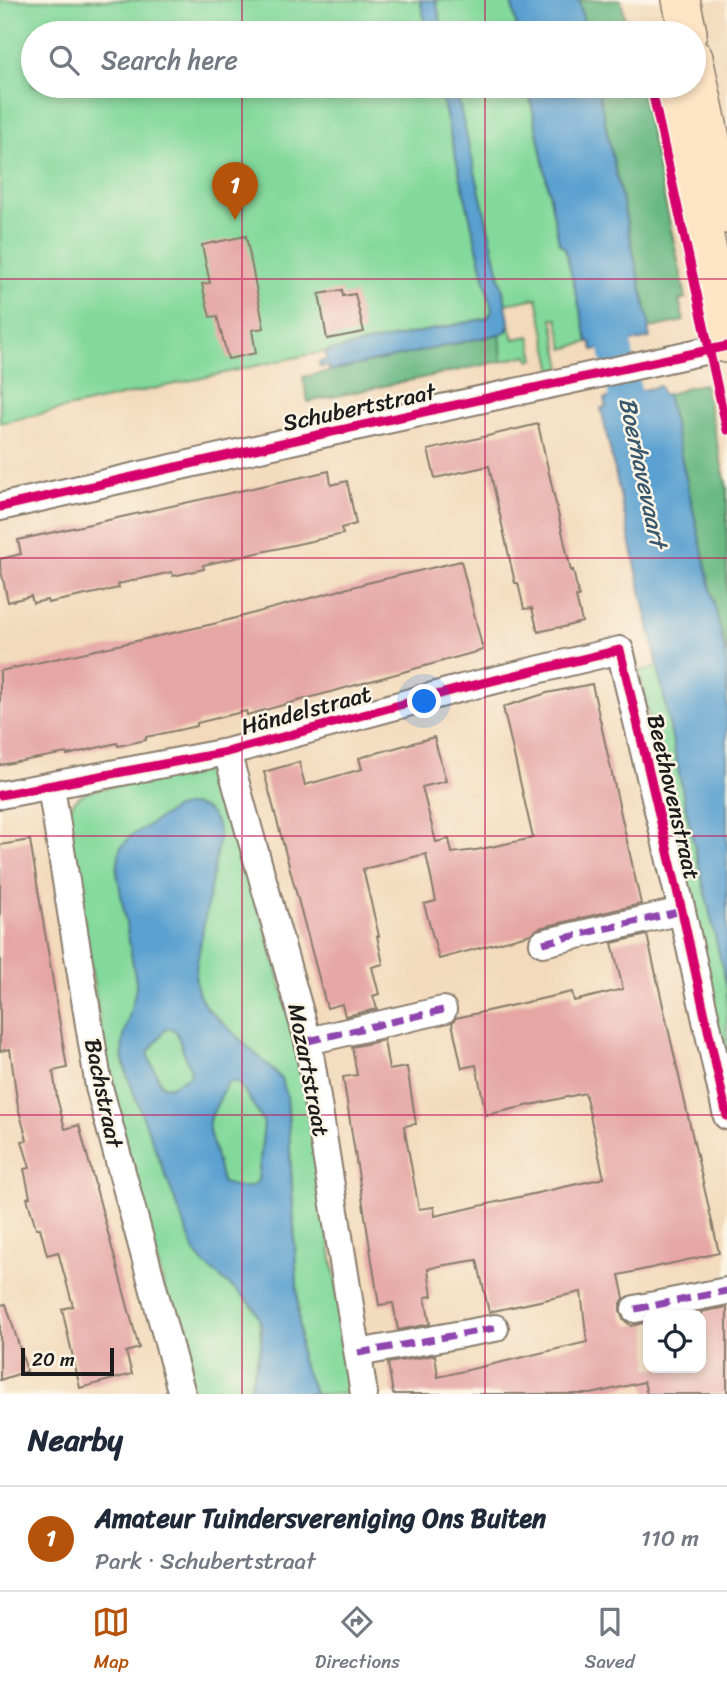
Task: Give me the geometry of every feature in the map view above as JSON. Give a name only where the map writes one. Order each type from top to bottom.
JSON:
[{"type":"main road","points":[[656,0],[660,21]]},
{"type":"main road","points":[[681,0],[685,21]]},
{"type":"main road","points":[[676,98],[727,345]]},
{"type":"main road","points":[[702,98],[727,215]]},
{"type":"street","name":"Schubertstraat","points":[[0,507],[727,345]]},
{"type":"street","name":"Händelstraat","points":[[0,795],[226,752],[462,688],[620,650]]},
{"type":"street","name":"Beethovenstraat","points":[[620,650],[727,1116]]},
{"type":"street","name":"Mozartstraat","points":[[226,752],[308,1041],[365,1394]]},
{"type":"street","name":"Bachstraat","points":[[51,786],[99,1087],[182,1394]]},
{"type":"street","points":[[543,943],[682,911]]},
{"type":"street","points":[[308,1041],[443,1010]]},
{"type":"street","points":[[635,1310],[727,1291]]},
{"type":"street","points":[[358,1353],[495,1328]]},
{"type":"green space","points":[[0,0],[420,0],[425,21],[21,21],[21,98],[442,98],[492,310],[488,318],[0,423]]},
{"type":"green space","points":[[436,0],[511,0],[515,21],[440,21]]},
{"type":"green space","points":[[579,0],[621,0],[625,21],[583,21]]},
{"type":"green space","points":[[458,98],[530,98],[559,242],[565,248],[588,342],[564,349],[557,318],[552,318],[562,368],[553,371],[537,298],[506,304]]},
{"type":"green space","points":[[600,98],[643,98],[686,298],[679,300],[684,321],[650,328]]},
{"type":"green space","points":[[510,326],[514,339],[530,336],[535,359],[530,360],[528,355],[502,361],[500,334]]},
{"type":"green space","points":[[500,334],[502,361],[308,402],[303,377]]},
{"type":"green space","points":[[704,384],[727,488],[727,660],[667,394]]},
{"type":"green space","points":[[658,667],[686,809],[727,988],[727,1069],[639,671]]},
{"type":"green space","points":[[198,768],[211,770],[223,779],[296,1037],[354,1394],[315,1394],[301,1361],[288,1106],[283,1085],[277,1074],[208,1009],[198,990],[196,969],[117,871],[136,982],[122,1057],[195,1252],[246,1299],[259,1318],[261,1343],[248,1394],[193,1394],[110,1086],[67,816],[74,802],[87,792]]},
{"type":"green space","points":[[166,1029],[176,1031],[191,1071],[190,1076],[169,1087],[162,1085],[148,1056]]},
{"type":"green space","points":[[234,1081],[241,1086],[264,1123],[258,1181],[247,1187],[222,1182],[209,1130],[209,1121],[227,1083]]},
{"type":"water","points":[[420,0],[436,0],[440,21],[425,21]]},
{"type":"water","points":[[511,0],[579,0],[583,21],[515,21]]},
{"type":"water","points":[[442,98],[458,98],[506,304],[509,320],[507,330],[504,333],[330,371],[328,366],[320,367],[319,362],[327,360],[325,352],[488,318],[492,310]]},
{"type":"water","points":[[530,98],[600,98],[650,338],[593,350],[591,342],[588,342],[565,248],[559,242]]},
{"type":"water","points":[[660,386],[662,394],[667,394],[727,660],[727,988],[601,408],[606,407],[604,399]]},
{"type":"water","points":[[191,805],[204,808],[215,820],[219,838],[196,969],[199,995],[208,1009],[277,1074],[287,1095],[301,1360],[315,1394],[248,1394],[260,1351],[260,1319],[249,1301],[206,1265],[195,1252],[123,1061],[123,1040],[136,982],[117,871],[120,848],[131,836],[176,808]],"holes":[[[166,1029],[176,1031],[191,1071],[190,1076],[169,1087],[161,1085],[148,1056]],[[234,1081],[242,1086],[264,1123],[258,1181],[247,1187],[222,1182],[209,1130],[209,1121],[227,1083]]]},
{"type":"building","points":[[246,236],[264,328],[252,330],[256,353],[228,359],[217,316],[210,317],[202,284],[210,283],[202,245]]},
{"type":"building","points":[[342,290],[343,296],[355,294],[364,332],[327,339],[319,294]]},
{"type":"building","points":[[538,424],[579,597],[576,597],[582,622],[538,632],[532,608],[524,609],[518,583],[515,583],[489,466],[435,478],[428,450]]},
{"type":"building","points":[[329,471],[331,485],[347,481],[356,524],[341,528],[343,534],[203,565],[204,569],[173,576],[172,572],[118,584],[119,588],[48,603],[47,600],[33,603],[31,596],[8,602],[0,559],[21,554],[18,540]]},
{"type":"building","points":[[461,561],[483,650],[247,715],[246,711],[197,723],[197,726],[146,737],[146,740],[0,765],[0,671],[213,624]]},
{"type":"building","points":[[592,684],[641,904],[539,928],[531,934],[439,959],[424,904],[436,901],[426,854],[363,869],[383,964],[372,967],[379,994],[373,996],[377,1009],[345,1016],[342,1004],[327,1008],[264,772],[299,762],[305,785],[362,769],[359,758],[434,737],[446,781],[422,787],[436,842],[449,839],[452,853],[533,838],[503,707],[547,693]]},
{"type":"building","points":[[30,840],[67,1068],[53,1071],[57,1098],[65,1129],[79,1125],[139,1348],[126,1352],[132,1374],[80,1388],[62,1309],[73,1306],[58,1252],[47,1255],[40,1228],[36,1228],[27,1198],[30,1197],[24,1169],[30,1168],[22,1141],[27,1140],[18,1107],[10,1049],[0,1051],[0,845]]},
{"type":"building","points":[[647,935],[719,1253],[619,1275],[624,1298],[620,1311],[623,1319],[631,1326],[643,1323],[643,1373],[706,1373],[706,1311],[727,1307],[727,1394],[647,1394],[644,1382],[591,1394],[393,1394],[388,1363],[435,1355],[438,1377],[587,1342],[581,1292],[489,1312],[477,1260],[428,1269],[432,1296],[425,1297],[430,1324],[398,1330],[393,1303],[379,1305],[343,1077],[357,1075],[352,1047],[384,1040],[389,1070],[407,1067],[416,1124],[404,1126],[419,1209],[434,1207],[435,1216],[604,1178],[585,1093],[486,1115],[476,1065],[462,1068],[452,1023],[456,1018],[572,992],[574,1001],[623,989],[612,943]]},
{"type":"building","points":[[6,1304],[27,1371],[0,1380],[0,1305]]},
{"type":"waterway","name":"Boerhavevaart","points":[[605,300],[635,439]]},
{"type":"marked path","points":[[543,943],[682,911]]},
{"type":"marked path","points":[[308,1041],[443,1010]]},
{"type":"marked path","points":[[635,1309],[727,1291]]},
{"type":"marked path","points":[[358,1353],[495,1328]]},
{"type":"cycle path","points":[[654,98],[727,430]]},
{"type":"cycle path","points":[[0,507],[727,346]]},
{"type":"cycle path","points":[[0,795],[227,752],[462,688],[620,650],[727,1116]]},
{"type":"place","name":"Amateur Tuindersvereniging Ons Buiten","points":[[235,220]]}]
